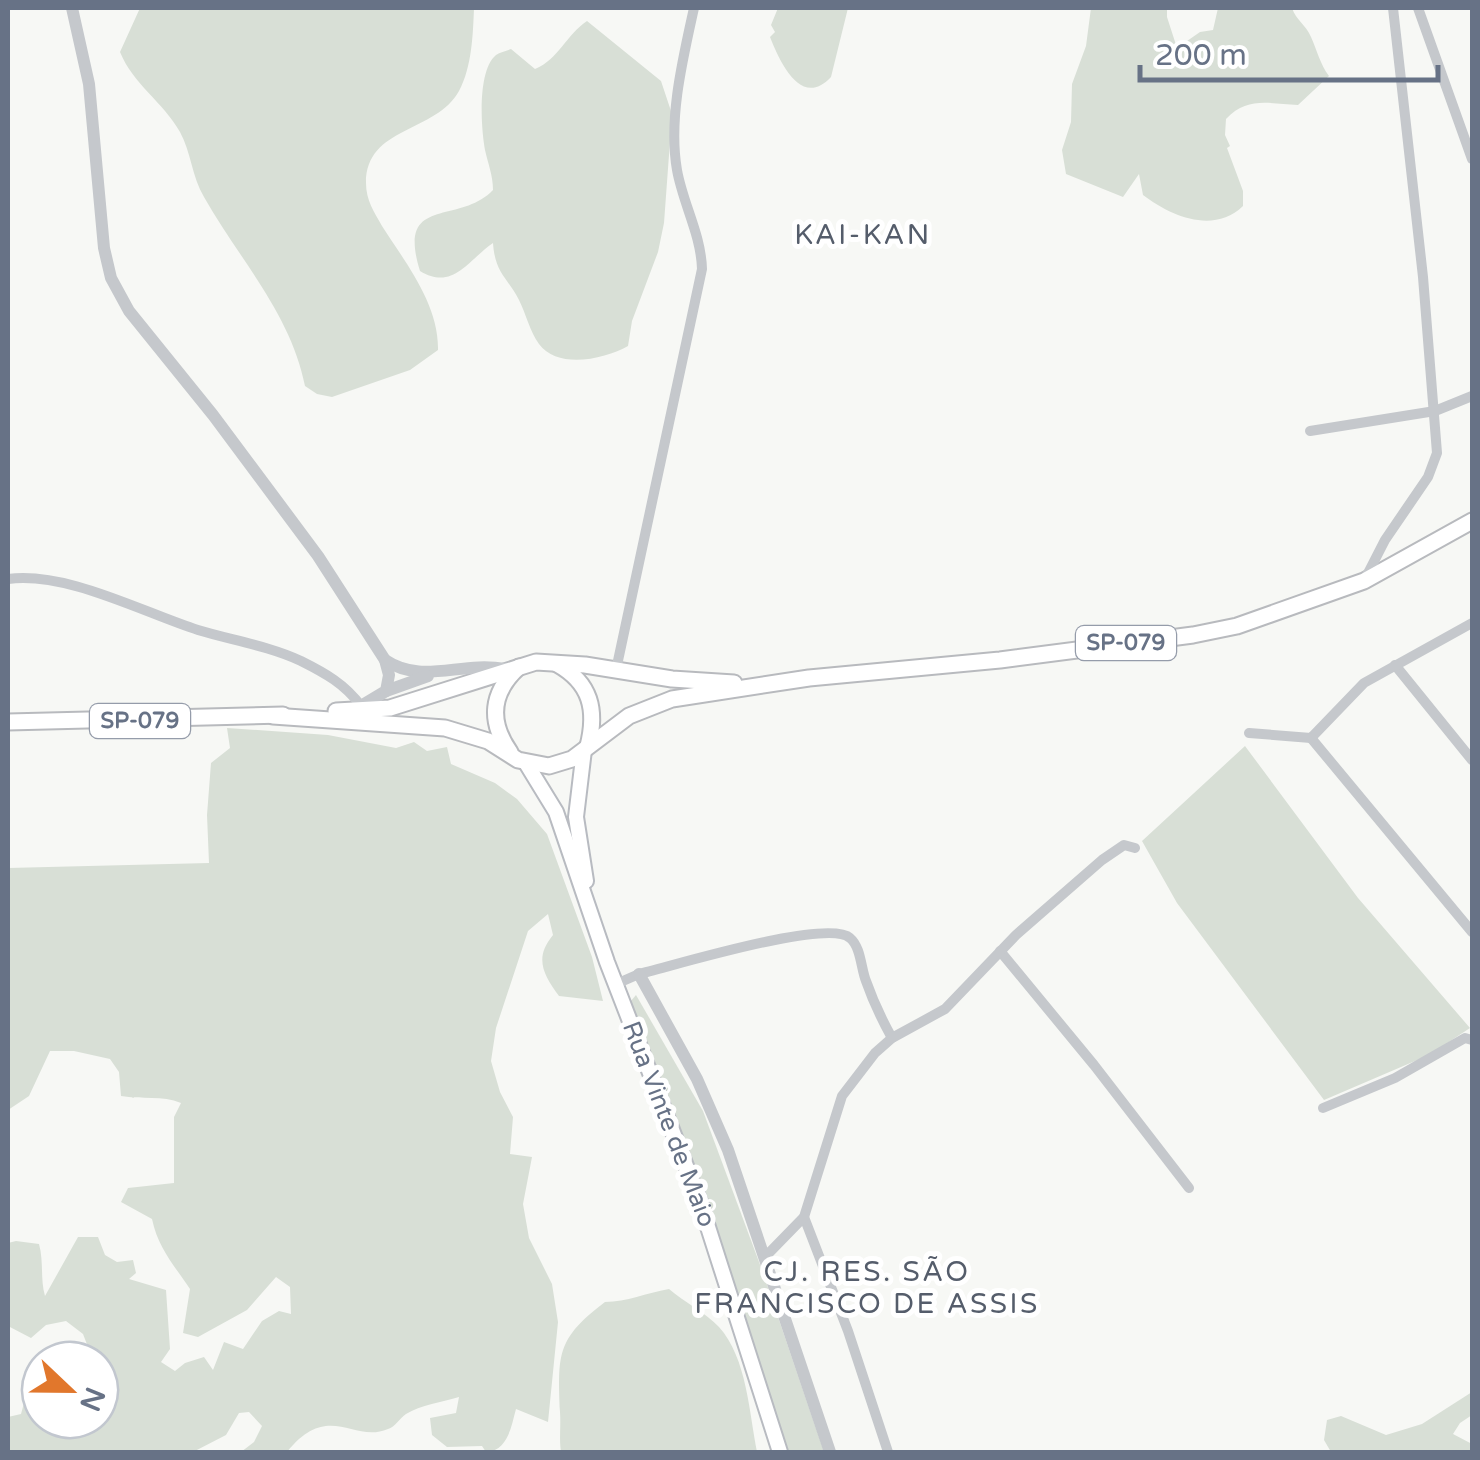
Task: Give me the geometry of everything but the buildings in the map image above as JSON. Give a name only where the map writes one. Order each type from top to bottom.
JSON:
[{"type":"highway","name":"SP-079","points":[[273,716],[445,728],[488,741],[522,762],[562,764],[629,716],[672,700],[884,668],[1000,660],[1193,635],[1265,618],[1364,581],[1472,521]]},
{"type":"highway","name":"SP-079","points":[[8,722],[273,716],[404,704],[504,669],[554,662],[672,679],[758,684]]},
{"type":"highway","points":[[554,662],[576,676],[591,699],[593,717],[586,748]]},
{"type":"highway","points":[[522,664],[506,679],[494,705],[499,734],[522,762]]},
{"type":"main road","name":"Rua Vinte de Maio","points":[[586,748],[576,818],[590,911]]},
{"type":"main road","name":"Rua Vinte de Maio","points":[[522,762],[556,812],[616,984],[700,1202],[780,1452]]},
{"type":"street","points":[[72,8],[89,84],[104,248],[111,278],[129,311],[318,556],[385,660],[386,691]]},
{"type":"street","points":[[616,670],[702,269],[674,145],[694,8]]},
{"type":"street","points":[[1364,581],[1437,453],[1393,8]]},
{"type":"street","points":[[1418,8],[1472,159]]},
{"type":"street","points":[[1310,431],[1434,411],[1472,396]]},
{"type":"street","points":[[8,578],[35,577],[66,585],[178,624],[295,658],[340,683],[358,708],[386,691],[454,667]]},
{"type":"street","points":[[1311,738],[1364,683],[1472,624]]},
{"type":"street","points":[[385,660],[408,672],[454,667],[504,669]]},
{"type":"street","points":[[1395,665],[1472,760]]},
{"type":"street","points":[[1249,734],[1311,738],[1472,932]]},
{"type":"street","points":[[766,1256],[804,1216],[842,1096],[855,1077],[892,1038],[945,1009],[1000,951],[1102,860],[1124,845],[1135,848]]},
{"type":"street","points":[[616,984],[640,974],[810,932],[840,932],[855,945],[865,980],[892,1038]]},
{"type":"street","points":[[1000,951],[1189,1188]]},
{"type":"street","points":[[640,974],[706,1098],[766,1256],[830,1452]]},
{"type":"street","points":[[1323,1108],[1396,1078],[1465,1038],[1472,1040]]},
{"type":"street","points":[[804,1216],[888,1452]]},
{"type":"shaded area","points":[[140,8],[474,8],[469,61],[459,91],[435,115],[377,150],[369,164],[366,183],[373,211],[427,300],[438,350],[410,370],[332,397],[305,386],[288,335],[204,197],[180,132],[132,74],[120,52]]},
{"type":"shaded area","points":[[778,8],[848,8],[831,77],[820,85],[801,85],[780,58],[770,37],[775,32],[771,25]]},
{"type":"shaded area","points":[[1091,8],[1167,8],[1177,48],[1200,32],[1213,30],[1218,8],[1292,8],[1329,76],[1298,105],[1251,104],[1226,119],[1225,135],[1230,146],[1227,148],[1243,191],[1243,206],[1232,214],[1206,221],[1180,216],[1143,195],[1139,174],[1123,197],[1066,174],[1062,150],[1071,122],[1072,84],[1086,46]]},
{"type":"shaded area","points":[[587,21],[661,81],[672,114],[664,223],[658,252],[632,321],[628,346],[582,360],[558,357],[539,344],[499,268],[493,243],[459,271],[442,278],[420,271],[415,247],[416,231],[424,221],[479,201],[493,190],[482,114],[483,86],[490,63],[498,54],[511,49],[535,69]]},
{"type":"shaded area","points":[[227,728],[328,735],[396,748],[414,742],[427,751],[447,747],[451,764],[495,783],[517,799],[547,834],[592,957],[603,1001],[559,996],[553,988],[542,959],[553,935],[548,914],[528,931],[496,1028],[491,1061],[513,1117],[510,1154],[532,1157],[523,1204],[529,1238],[552,1284],[558,1322],[548,1422],[516,1409],[504,1443],[493,1451],[486,1452],[482,1446],[447,1447],[432,1435],[430,1418],[456,1413],[459,1397],[412,1411],[391,1428],[375,1432],[328,1426],[316,1429],[287,1452],[241,1452],[254,1442],[262,1426],[249,1412],[239,1413],[226,1435],[193,1452],[8,1452],[8,1417],[20,1414],[20,1440],[120,1440],[120,1340],[85,1340],[66,1321],[46,1325],[31,1338],[8,1326],[8,1243],[39,1244],[45,1296],[78,1237],[98,1237],[105,1255],[117,1262],[133,1260],[136,1273],[129,1279],[166,1290],[170,1349],[161,1362],[175,1371],[204,1357],[213,1370],[224,1342],[243,1349],[262,1321],[279,1311],[291,1314],[290,1287],[276,1277],[247,1310],[198,1337],[183,1333],[190,1289],[162,1248],[152,1219],[121,1202],[128,1188],[174,1183],[174,1117],[181,1103],[121,1096],[119,1072],[110,1059],[74,1051],[50,1051],[29,1096],[8,1110],[8,868],[209,863],[211,763],[230,748]]},
{"type":"shaded area","points":[[1245,746],[1358,898],[1470,1028],[1429,1055],[1324,1100],[1177,903],[1142,841]]},
{"type":"shaded area","points":[[636,995],[703,1111],[824,1452],[789,1452],[630,1002]]},
{"type":"shaded area","points":[[669,1289],[714,1322],[736,1354],[746,1386],[757,1452],[561,1452],[559,1376],[569,1338],[605,1302]]},
{"type":"shaded area","points":[[1472,1392],[1472,1415],[1453,1434],[1472,1444],[1472,1452],[1331,1452],[1324,1440],[1327,1420],[1341,1416],[1386,1435],[1422,1424]]},
{"type":"district","name":"KAI-KAN","points":[[863,235]]},
{"type":"district","name":"CJ. RES. SÃO FRANCISCO DE ASSIS","points":[[867,1288]]}]
